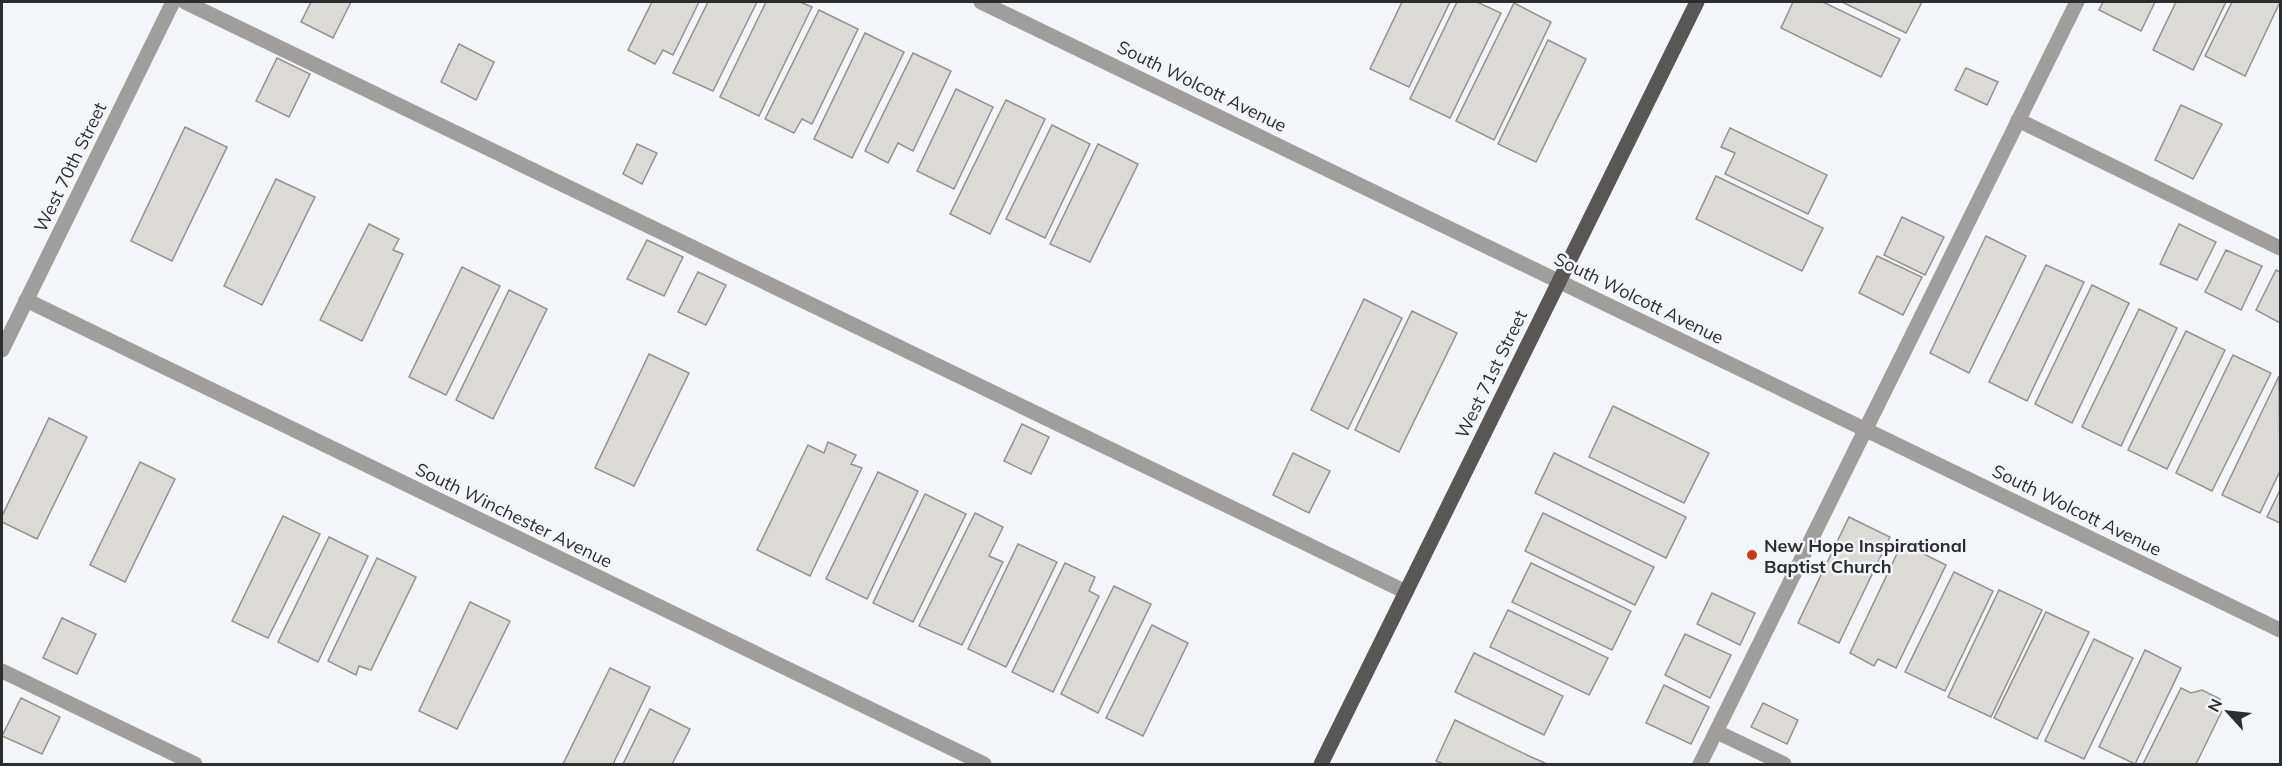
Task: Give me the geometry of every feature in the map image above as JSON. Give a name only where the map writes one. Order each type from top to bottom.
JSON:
[{"type":"main road","name":"West 71st Street","points":[[1321,765],[1697,2]]},
{"type":"street","name":"West 70th Street","points":[[2,350],[172,2]]},
{"type":"street","points":[[185,2],[1406,592]]},
{"type":"street","name":"South Wolcott Avenue","points":[[981,2],[2280,630]]},
{"type":"street","points":[[1701,765],[2077,2]]},
{"type":"street","points":[[2018,120],[2280,249]]},
{"type":"street","name":"South Winchester Avenue","points":[[26,300],[984,765]]},
{"type":"street","points":[[2,671],[195,765]]},
{"type":"street","points":[[1717,732],[1784,765]]},
{"type":"building","points":[[311,2],[351,2],[333,38],[301,22]]},
{"type":"building","points":[[652,2],[699,2],[673,55],[663,50],[655,64],[628,50]]},
{"type":"building","points":[[708,2],[757,2],[713,91],[673,73]]},
{"type":"building","points":[[766,2],[800,2],[812,7],[759,116],[720,97]]},
{"type":"building","points":[[1402,2],[1450,2],[1409,87],[1370,69]]},
{"type":"building","points":[[1457,2],[1477,2],[1501,13],[1450,118],[1410,99]]},
{"type":"building","points":[[1793,2],[1823,2],[1900,39],[1881,77],[1781,28]]},
{"type":"building","points":[[1842,2],[1922,2],[1906,33]]},
{"type":"building","points":[[2103,2],[2155,2],[2141,31],[2099,10]]},
{"type":"building","points":[[2176,2],[2226,2],[2193,70],[2153,50]]},
{"type":"building","points":[[2232,2],[2280,2],[2245,76],[2205,56]]},
{"type":"building","points":[[1514,3],[1551,22],[1494,140],[1456,121]]},
{"type":"building","points":[[819,10],[858,29],[812,124],[802,119],[794,133],[765,119]]},
{"type":"building","points":[[865,33],[904,52],[852,158],[814,139]]},
{"type":"building","points":[[1548,40],[1586,59],[1536,162],[1498,144]]},
{"type":"building","points":[[459,44],[494,62],[476,100],[441,82]]},
{"type":"building","points":[[913,53],[951,71],[913,151],[898,143],[888,163],[865,151]]},
{"type":"building","points":[[277,58],[310,74],[289,117],[256,101]]},
{"type":"building","points":[[1966,68],[1998,82],[1987,105],[1955,90]]},
{"type":"building","points":[[956,89],[993,107],[954,189],[917,171]]},
{"type":"building","points":[[1006,100],[1045,119],[990,234],[950,214]]},
{"type":"building","points":[[2181,105],[2222,124],[2193,179],[2155,160]]},
{"type":"building","points":[[1052,125],[1090,144],[1045,238],[1006,219]]},
{"type":"building","points":[[185,127],[227,147],[172,261],[131,241]]},
{"type":"building","points":[[1730,128],[1827,175],[1808,214],[1725,174],[1735,153],[1721,147]]},
{"type":"building","points":[[637,144],[657,153],[642,184],[623,174]]},
{"type":"building","points":[[1098,144],[1138,164],[1090,262],[1050,244]]},
{"type":"building","points":[[1716,176],[1823,228],[1802,271],[1696,219]]},
{"type":"building","points":[[276,179],[315,197],[262,305],[224,286]]},
{"type":"building","points":[[1902,217],[1944,237],[1925,275],[1884,255]]},
{"type":"building","points":[[369,224],[399,239],[393,250],[403,254],[362,341],[320,320]]},
{"type":"building","points":[[2179,224],[2216,242],[2197,280],[2160,264]]},
{"type":"building","points":[[1986,236],[2026,256],[1969,373],[1930,353]]},
{"type":"building","points":[[647,240],[683,257],[664,296],[627,279]]},
{"type":"building","points":[[2226,250],[2262,266],[2241,310],[2205,292]]},
{"type":"building","points":[[1877,256],[1922,277],[1903,315],[1859,293]]},
{"type":"building","points":[[2046,265],[2084,282],[2027,401],[1989,382]]},
{"type":"building","points":[[462,267],[500,286],[446,395],[409,377]]},
{"type":"building","points":[[2276,270],[2280,272],[2280,323],[2256,310]]},
{"type":"building","points":[[698,272],[726,285],[706,325],[678,312]]},
{"type":"building","points":[[2092,285],[2129,303],[2072,423],[2035,404]]},
{"type":"building","points":[[509,290],[547,309],[493,419],[456,400]]},
{"type":"building","points":[[1364,299],[1402,318],[1348,429],[1311,410]]},
{"type":"building","points":[[2139,309],[2177,328],[2121,446],[2082,427]]},
{"type":"building","points":[[1412,311],[1457,333],[1399,452],[1355,430]]},
{"type":"building","points":[[2186,331],[2225,350],[2167,469],[2128,450]]},
{"type":"building","points":[[649,354],[689,373],[634,486],[595,468]]},
{"type":"building","points":[[2233,355],[2271,373],[2212,491],[2176,473]]},
{"type":"building","points":[[2279,376],[2280,471],[2260,513],[2222,495]]},
{"type":"building","points":[[1613,406],[1709,453],[1684,503],[1589,457]]},
{"type":"building","points":[[49,418],[87,437],[37,539],[2,522],[2,516]]},
{"type":"building","points":[[1022,424],[1049,437],[1031,474],[1004,461]]},
{"type":"building","points":[[828,442],[856,455],[851,464],[862,468],[810,576],[757,550],[808,445],[824,453]]},
{"type":"building","points":[[1293,453],[1330,471],[1309,513],[1273,495]]},
{"type":"building","points":[[1554,453],[1686,517],[1666,558],[1535,493]]},
{"type":"building","points":[[140,462],[175,479],[125,582],[90,565]]},
{"type":"building","points":[[878,472],[918,491],[867,599],[826,579]]},
{"type":"building","points":[[2280,490],[2280,523],[2267,517]]},
{"type":"building","points":[[925,494],[966,514],[913,622],[873,603]]},
{"type":"building","points":[[975,513],[1003,527],[989,556],[1003,562],[962,645],[919,626]]},
{"type":"building","points":[[1543,513],[1654,567],[1635,605],[1525,551]]},
{"type":"building","points":[[283,516],[320,534],[268,638],[232,621]]},
{"type":"building","points":[[1849,517],[1890,537],[1839,643],[1798,623]]},
{"type":"building","points":[[329,537],[368,556],[318,662],[278,642]]},
{"type":"building","points":[[1902,543],[1946,565],[1896,668],[1878,659],[1874,666],[1850,653]]},
{"type":"building","points":[[1018,544],[1057,562],[1006,667],[968,649]]},
{"type":"building","points":[[377,558],[416,577],[371,670],[359,666],[356,675],[328,661]]},
{"type":"building","points":[[1065,563],[1095,577],[1089,591],[1099,596],[1053,692],[1012,672]]},
{"type":"building","points":[[1531,563],[1631,611],[1612,650],[1512,602]]},
{"type":"building","points":[[1954,572],[1993,591],[1945,691],[1905,672]]},
{"type":"building","points":[[1114,586],[1151,604],[1098,713],[1061,694]]},
{"type":"building","points":[[1999,590],[2042,610],[1991,717],[1948,697]]},
{"type":"building","points":[[1712,593],[1755,613],[1740,645],[1697,624]]},
{"type":"building","points":[[470,602],[510,621],[457,729],[419,711]]},
{"type":"building","points":[[1508,610],[1608,658],[1589,695],[1490,647]]},
{"type":"building","points":[[2046,612],[2089,632],[2037,739],[1994,718]]},
{"type":"building","points":[[62,618],[96,634],[77,674],[43,658]]},
{"type":"building","points":[[1152,625],[1188,643],[1143,736],[1106,718]]},
{"type":"building","points":[[1685,634],[1731,655],[1710,698],[1665,675]]},
{"type":"building","points":[[2094,639],[2133,658],[2084,759],[2045,741]]},
{"type":"building","points":[[2145,650],[2181,668],[2135,764],[2099,747]]},
{"type":"building","points":[[1474,653],[1563,696],[1544,735],[1455,692]]},
{"type":"building","points":[[610,668],[650,687],[613,764],[563,764]]},
{"type":"building","points":[[1664,685],[1709,707],[1691,744],[1646,723]]},
{"type":"building","points":[[2181,688],[2191,693],[2202,690],[2220,699],[2222,711],[2196,764],[2143,764]]},
{"type":"building","points":[[21,698],[60,717],[42,754],[2,736]]},
{"type":"building","points":[[1763,703],[1798,720],[1787,744],[1751,727]]},
{"type":"building","points":[[650,709],[690,729],[672,764],[623,764]]},
{"type":"building","points":[[1455,720],[1547,764],[1444,764],[1436,761]]},
{"type":"place","name":"New Hope Inspirational Baptist Church","points":[[1752,555]]}]
